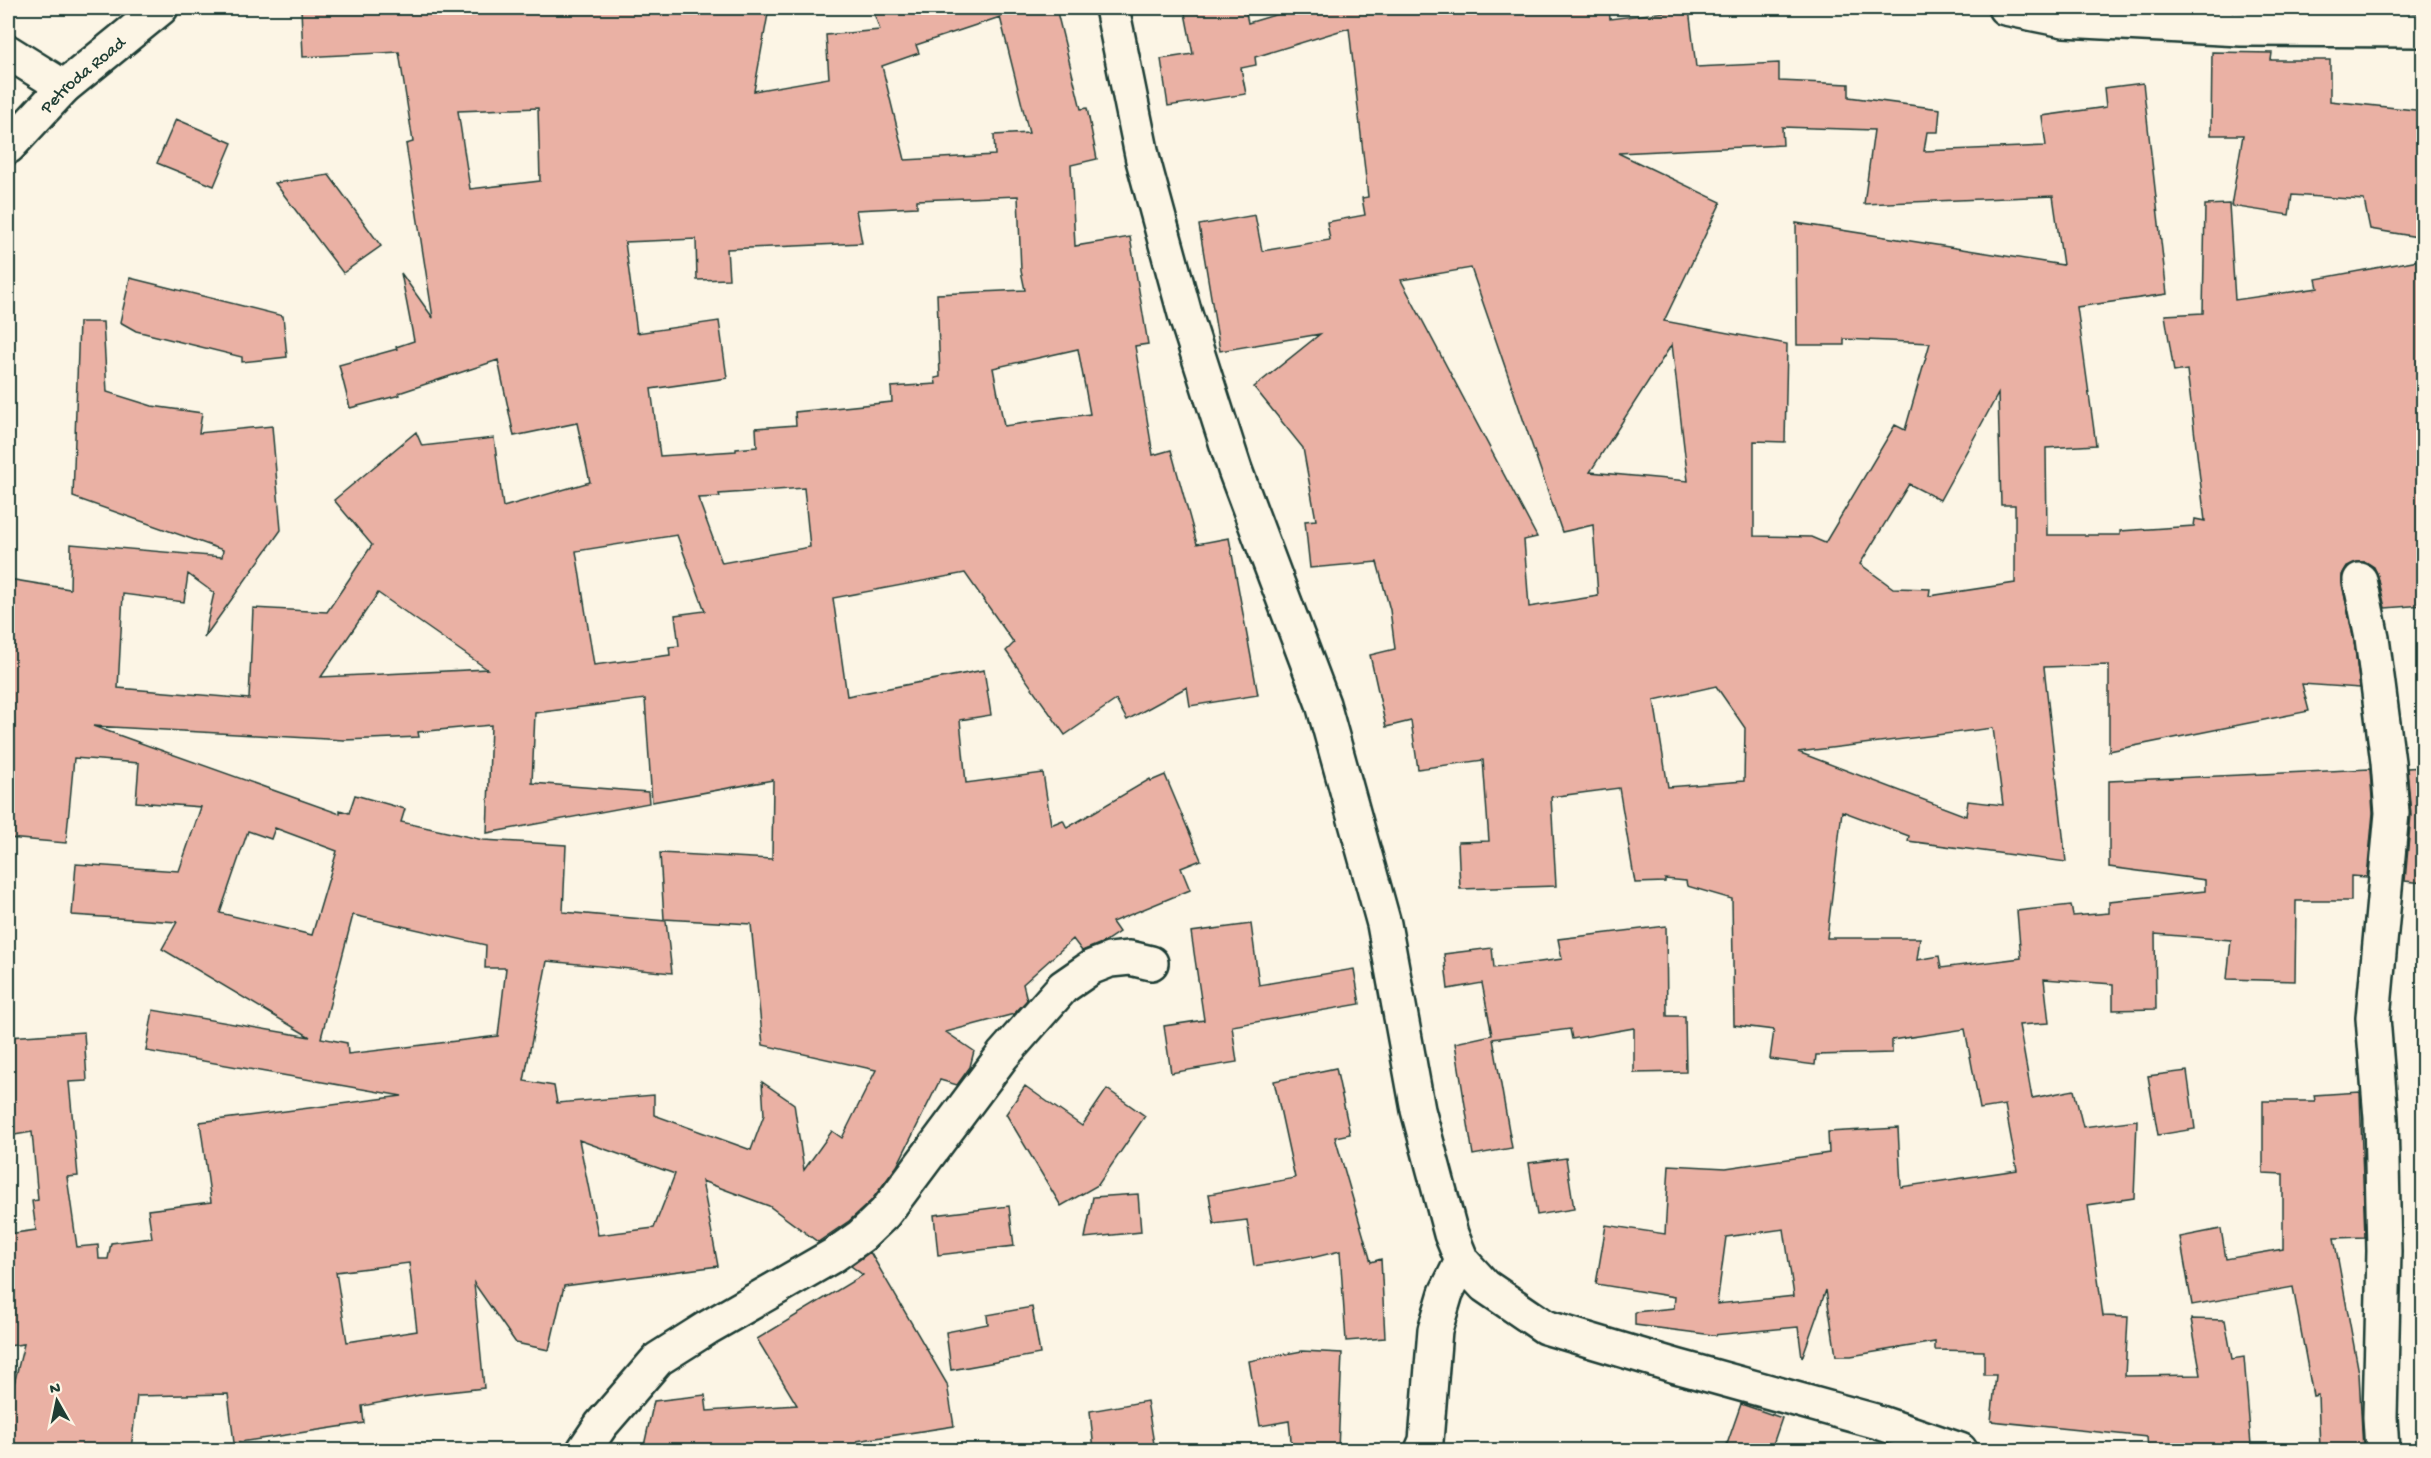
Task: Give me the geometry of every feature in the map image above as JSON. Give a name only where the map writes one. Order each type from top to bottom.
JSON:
[{"type":"street","name":"Petroda Road","points":[[8,147],[64,87],[160,8]]},
{"type":"street","points":[[1112,8],[1143,160],[1185,314],[1235,470],[1323,704],[1384,924],[1418,1110],[1451,1234],[1462,1261],[1485,1286],[1545,1328],[1687,1370],[1875,1421],[1960,1450]]},
{"type":"street","points":[[2005,8],[2064,20],[2241,29],[2424,30]]},
{"type":"street","points":[[8,52],[64,87]]},
{"type":"street","points":[[2360,580],[2372,638],[2388,762],[2392,813],[2373,1018],[2381,1118],[2384,1240],[2380,1417],[2382,1450]]},
{"type":"street","points":[[584,1450],[601,1425],[658,1359],[834,1255],[861,1236],[885,1214],[1004,1055],[1063,987],[1092,967],[1110,960],[1130,958],[1151,963]]},
{"type":"street","points":[[1422,1450],[1426,1441],[1435,1330],[1446,1293],[1462,1261]]},
{"type":"building","points":[[301,8],[727,8],[768,14],[754,91],[829,78],[826,35],[880,30],[872,8],[1056,8],[1081,109],[1087,108],[1097,159],[1071,165],[1075,246],[1130,237],[1148,344],[1135,346],[1153,455],[1171,450],[1197,544],[1229,538],[1258,695],[1190,706],[1187,687],[1127,720],[1116,700],[1065,735],[1006,651],[1014,643],[965,573],[833,598],[847,696],[984,670],[991,715],[960,720],[966,783],[1043,773],[1051,825],[1063,820],[1067,828],[1150,779],[1151,781],[1165,775],[1201,860],[1181,868],[1190,890],[1112,922],[1119,932],[1104,942],[1082,951],[1073,939],[1023,984],[1027,1000],[1014,1014],[946,1032],[974,1051],[970,1067],[957,1085],[940,1080],[897,1166],[871,1201],[849,1221],[818,1242],[769,1206],[702,1181],[718,1266],[564,1286],[549,1350],[516,1343],[474,1283],[484,1388],[420,1395],[362,1406],[364,1423],[234,1443],[228,1394],[137,1396],[131,1450],[8,1450],[8,1408],[24,1344],[8,1346],[8,1234],[36,1230],[32,1201],[38,1200],[32,1132],[8,1136],[8,1037],[84,1032],[87,1081],[69,1082],[78,1176],[67,1177],[77,1247],[98,1245],[99,1259],[108,1259],[111,1243],[152,1238],[148,1210],[211,1202],[200,1122],[402,1096],[146,1051],[153,1010],[310,1037],[162,949],[177,922],[72,915],[76,864],[179,871],[201,807],[136,802],[139,763],[74,758],[66,843],[8,838],[8,579],[70,589],[71,544],[222,557],[223,550],[73,497],[79,322],[103,322],[107,392],[152,406],[202,413],[199,433],[272,426],[281,530],[204,638],[214,593],[188,574],[184,602],[123,594],[118,688],[249,699],[253,608],[327,612],[372,545],[334,500],[416,432],[422,446],[494,438],[503,507],[590,482],[577,423],[514,436],[498,360],[399,393],[400,395],[350,408],[339,365],[397,349],[396,347],[414,341],[401,273],[433,318],[406,144],[413,142],[399,52],[303,57]],"holes":[[[1000,17],[1029,133],[994,135],[995,155],[905,160],[882,66],[919,53],[916,45]],[[538,108],[540,181],[470,189],[458,111]],[[1018,196],[1021,271],[1025,290],[937,294],[940,377],[935,378],[936,384],[891,387],[892,402],[795,412],[796,425],[756,428],[757,447],[736,449],[736,451],[660,456],[651,389],[727,378],[719,321],[637,333],[625,242],[696,239],[697,280],[729,279],[727,249],[862,243],[856,210],[917,207],[917,200]],[[1078,349],[1090,414],[1004,426],[993,368]],[[804,488],[810,547],[722,563],[698,498],[720,497],[719,494]],[[677,535],[705,611],[675,615],[679,646],[669,647],[670,655],[594,665],[576,551]],[[378,593],[487,669],[321,677]],[[645,699],[652,802],[773,780],[772,859],[660,853],[664,919],[751,924],[763,1045],[876,1070],[842,1138],[832,1131],[804,1170],[794,1104],[762,1082],[764,1115],[751,1150],[654,1115],[654,1095],[557,1103],[554,1086],[524,1081],[547,961],[672,973],[666,921],[563,912],[566,845],[483,840],[401,822],[405,809],[355,795],[349,813],[340,810],[340,814],[93,726],[344,740],[419,737],[418,732],[491,725],[487,833],[649,803],[648,792],[532,783],[535,713]],[[275,828],[337,851],[312,935],[220,913],[248,831],[271,839]],[[353,915],[486,945],[485,968],[506,968],[498,1036],[348,1054],[347,1043],[321,1038]],[[579,1140],[675,1174],[654,1228],[598,1235]],[[409,1263],[417,1331],[347,1342],[336,1272]]]},
{"type":"building","points":[[1184,8],[1245,8],[1248,23],[1298,8],[1609,8],[1610,19],[1689,9],[1696,67],[1779,63],[1779,81],[1849,84],[1849,97],[1940,109],[1938,132],[1927,132],[1924,151],[2046,146],[2042,116],[2106,107],[2104,88],[2143,83],[2167,294],[2077,307],[2096,445],[2046,448],[2047,535],[2120,535],[2120,531],[2194,526],[2195,519],[2205,521],[2187,370],[2174,372],[2165,315],[2203,313],[2205,205],[2229,204],[2235,300],[2318,288],[2316,279],[2424,259],[2424,605],[2385,608],[2374,567],[2366,562],[2357,562],[2347,566],[2342,575],[2342,584],[2354,641],[2360,688],[2302,684],[2309,711],[2109,751],[2109,665],[2044,667],[2066,862],[1908,841],[1909,836],[1842,811],[1827,938],[1920,938],[1917,960],[1939,956],[1941,968],[2021,958],[2017,911],[2071,905],[2073,916],[2109,913],[2109,901],[2205,891],[2205,880],[2109,867],[2109,781],[2370,769],[2373,813],[2367,877],[2351,876],[2351,901],[2296,901],[2295,981],[2227,979],[2231,940],[2155,934],[2156,1009],[2113,1010],[2113,984],[2044,979],[2049,1023],[2019,1025],[2032,1098],[2074,1090],[2083,1127],[2137,1120],[2134,1198],[2088,1205],[2103,1316],[2128,1317],[2125,1376],[2201,1375],[2191,1319],[2225,1320],[2232,1359],[2244,1357],[2251,1445],[2201,1450],[2148,1450],[2147,1437],[1991,1421],[1996,1375],[1984,1375],[1984,1351],[1935,1350],[1935,1342],[1851,1356],[1836,1356],[1826,1290],[1802,1358],[1798,1327],[1713,1335],[1635,1325],[1635,1312],[1674,1308],[1675,1297],[1596,1284],[1606,1225],[1665,1234],[1669,1165],[1726,1168],[1829,1153],[1828,1132],[1898,1128],[1901,1187],[2017,1170],[2005,1105],[1980,1109],[1965,1029],[1892,1040],[1892,1053],[1816,1055],[1815,1065],[1770,1059],[1774,1030],[1734,1025],[1732,899],[1687,886],[1686,881],[1665,879],[1665,882],[1635,883],[1619,788],[1551,797],[1556,886],[1460,889],[1458,842],[1489,841],[1483,760],[1418,769],[1411,721],[1386,727],[1370,655],[1395,649],[1390,610],[1377,562],[1310,568],[1305,521],[1316,520],[1303,448],[1254,387],[1320,334],[1220,351],[1199,225],[1255,215],[1262,251],[1330,240],[1327,222],[1365,215],[1362,198],[1368,197],[1349,28],[1255,57],[1256,65],[1241,68],[1246,94],[1168,106],[1161,59],[1193,54]],"holes":[[[1782,127],[1874,130],[1864,204],[2053,196],[2063,265],[1796,223],[1797,345],[1844,345],[1844,339],[1930,343],[1905,430],[1895,425],[1825,543],[1811,537],[1754,536],[1754,441],[1785,442],[1787,344],[1664,321],[1721,202],[1618,153],[1783,145]],[[1471,268],[1562,532],[1593,525],[1598,596],[1529,607],[1524,540],[1537,537],[1401,280]],[[1672,344],[1688,481],[1590,472]],[[1998,394],[2001,505],[2015,505],[2015,583],[1929,596],[1930,589],[1893,588],[1860,564],[1909,484],[1940,500]],[[1716,686],[1745,728],[1744,781],[1668,787],[1654,700]],[[1993,728],[2003,805],[1968,801],[1966,816],[1798,752]],[[1784,1229],[1794,1296],[1717,1304],[1726,1237]]]},
{"type":"building","points":[[2212,52],[2272,53],[2271,60],[2330,60],[2330,101],[2424,111],[2424,238],[2370,229],[2364,200],[2292,195],[2289,215],[2231,206],[2243,135],[2211,135]]},
{"type":"building","points":[[176,119],[232,143],[214,186],[157,163]]},
{"type":"building","points":[[329,175],[381,246],[343,273],[275,183]]},
{"type":"building","points":[[130,278],[283,316],[287,357],[242,362],[242,357],[136,331],[120,322]]},
{"type":"building","points":[[2424,767],[2424,883],[2405,881],[2411,815],[2407,768]]},
{"type":"building","points":[[1251,924],[1259,985],[1354,969],[1360,1004],[1232,1026],[1237,1062],[1171,1073],[1164,1026],[1204,1020],[1191,932]]},
{"type":"building","points":[[1666,926],[1667,1016],[1685,1016],[1686,1072],[1634,1073],[1634,1028],[1572,1039],[1570,1029],[1493,1039],[1512,1148],[1473,1155],[1455,1043],[1492,1035],[1482,983],[1448,989],[1444,954],[1492,948],[1494,968],[1562,959],[1558,939]]},
{"type":"building","points":[[1336,1068],[1350,1134],[1335,1137],[1371,1262],[1381,1259],[1385,1338],[1346,1341],[1340,1251],[1312,1258],[1311,1256],[1254,1266],[1247,1220],[1214,1224],[1209,1194],[1295,1178],[1274,1081]]},
{"type":"building","points":[[2187,1071],[2195,1129],[2158,1135],[2148,1076]]},
{"type":"building","points":[[1025,1086],[1082,1126],[1107,1089],[1145,1116],[1098,1185],[1061,1206],[1006,1114]]},
{"type":"building","points":[[2360,1092],[2365,1237],[2334,1238],[2359,1373],[2363,1450],[2320,1450],[2318,1395],[2313,1396],[2293,1287],[2192,1305],[2180,1237],[2221,1229],[2226,1259],[2283,1249],[2283,1174],[2263,1173],[2263,1101],[2315,1101],[2314,1095]]},
{"type":"building","points":[[1566,1158],[1574,1209],[1537,1215],[1529,1163]]},
{"type":"building","points":[[1138,1194],[1141,1232],[1085,1238],[1093,1197]]},
{"type":"building","points":[[1009,1206],[1014,1246],[938,1255],[934,1215]]},
{"type":"building","points":[[870,1252],[947,1384],[954,1426],[857,1441],[858,1449],[643,1450],[654,1401],[705,1395],[707,1411],[797,1405],[757,1339],[863,1275],[851,1266]]},
{"type":"building","points":[[1032,1307],[1040,1354],[951,1370],[946,1332],[988,1324],[987,1315]]},
{"type":"building","points":[[1302,1351],[1342,1353],[1338,1450],[1292,1450],[1289,1421],[1260,1426],[1249,1361]]},
{"type":"building","points":[[1147,1401],[1155,1450],[1094,1450],[1090,1411]]},
{"type":"building","points":[[1741,1404],[1782,1418],[1771,1450],[1725,1450]]}]
